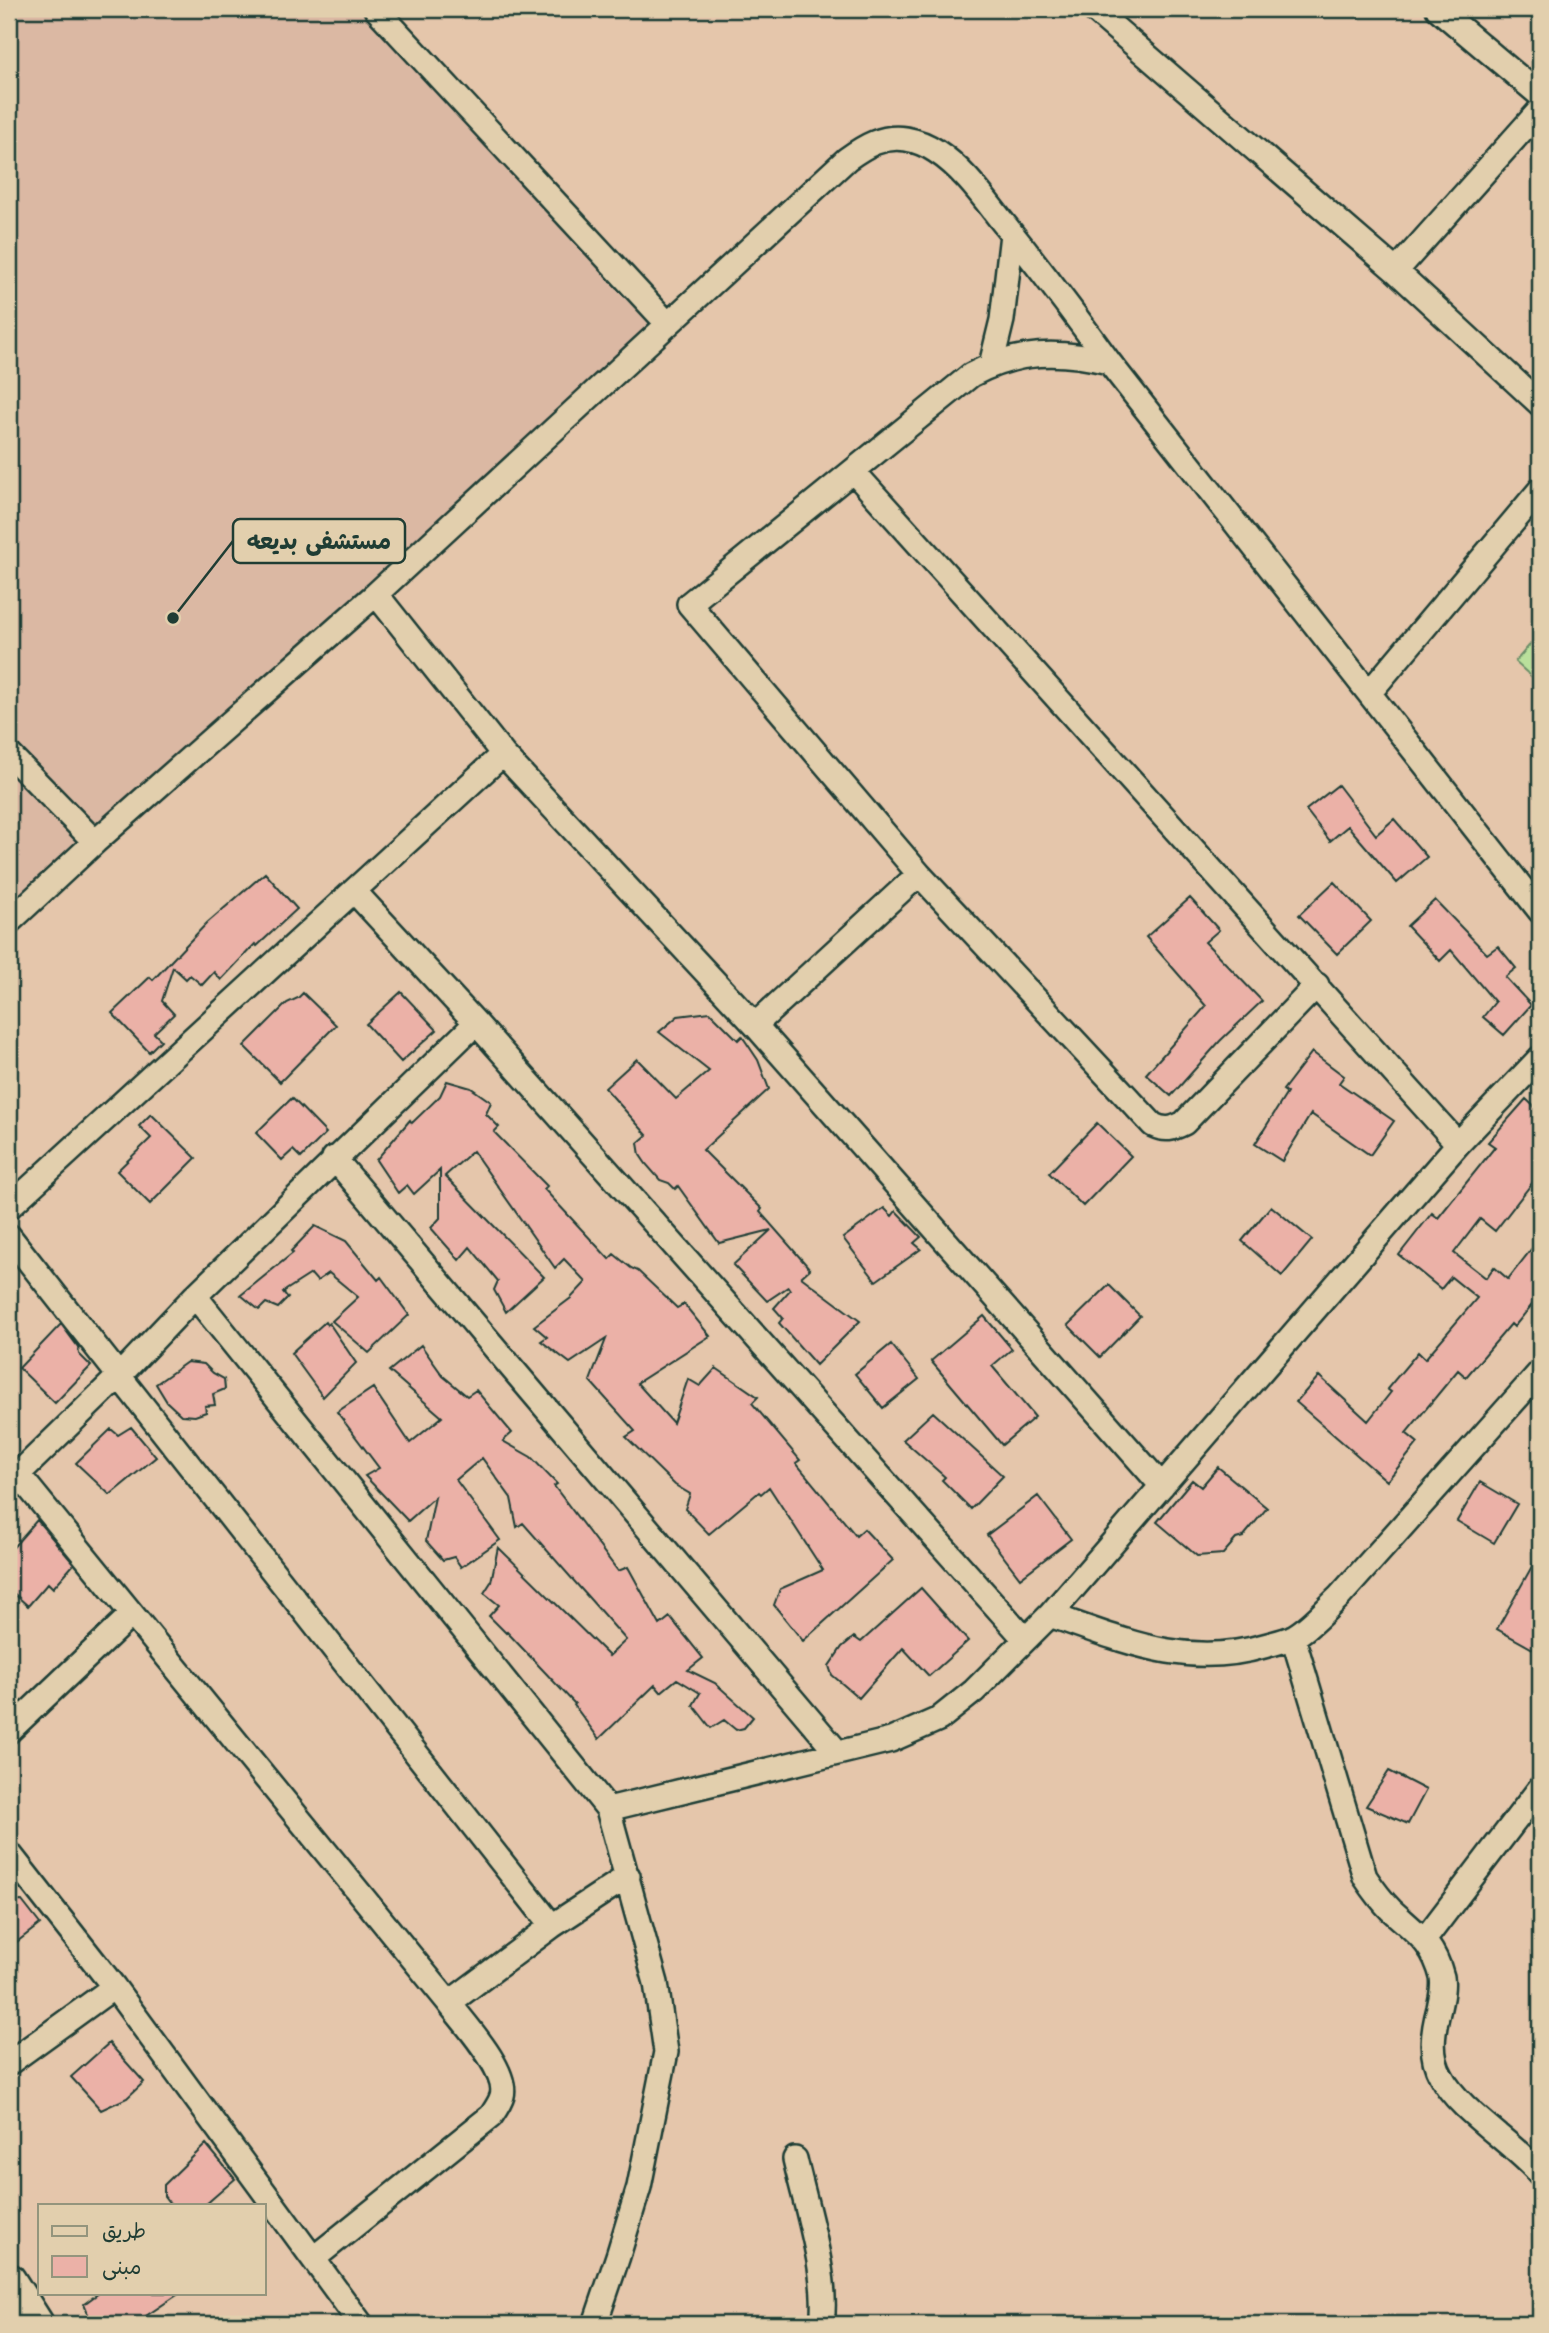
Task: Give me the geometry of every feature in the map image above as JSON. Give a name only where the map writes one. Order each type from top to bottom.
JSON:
[{"type":"street","points":[[376,9],[667,323]]},
{"type":"street","points":[[1093,9],[1396,271],[1540,404]]},
{"type":"street","points":[[1438,9],[1540,95]]},
{"type":"street","points":[[1396,271],[1540,110]]},
{"type":"street","points":[[9,922],[95,842],[376,594],[847,159],[874,142],[904,139],[921,143],[937,152],[972,185],[1050,281],[1109,362],[1540,911]]},
{"type":"street","points":[[991,365],[1002,320],[1012,234]]},
{"type":"street","points":[[1109,362],[1068,354],[1050,354],[1011,358],[991,365],[957,386],[688,604],[919,874],[1144,1117],[1163,1130],[1184,1123],[1317,985]]},
{"type":"street","points":[[853,471],[1458,1144]]},
{"type":"street","points":[[1370,692],[1540,490]]},
{"type":"street","points":[[376,594],[503,754],[755,1026],[1162,1486]]},
{"type":"street","points":[[9,754],[95,842]]},
{"type":"street","points":[[9,1207],[503,754]]},
{"type":"street","points":[[755,1026],[919,874]]},
{"type":"street","points":[[354,891],[476,1023],[1025,1639]]},
{"type":"street","points":[[314,2258],[491,2116],[502,2095],[497,2067],[449,2003],[132,1614],[13,1479],[119,1376],[334,1158],[476,1023]]},
{"type":"street","points":[[608,1809],[891,1740],[939,1719],[974,1691],[1050,1615],[1458,1144],[1540,1058]]},
{"type":"street","points":[[334,1158],[838,1753]]},
{"type":"street","points":[[9,1236],[552,1926]]},
{"type":"street","points":[[195,1296],[608,1809],[656,1983],[666,2052],[639,2188],[595,2324]]},
{"type":"street","points":[[1050,1615],[1150,1648],[1183,1655],[1219,1655],[1252,1650],[1293,1637],[1313,1623],[1339,1597],[1540,1372]]},
{"type":"street","points":[[9,1731],[132,1614]]},
{"type":"street","points":[[1293,1637],[1364,1877],[1391,1910],[1425,1939],[1437,1962],[1443,1980],[1443,1991],[1434,2027],[1433,2046],[1436,2066],[1442,2079],[1466,2106],[1539,2167]]},
{"type":"street","points":[[1425,1939],[1540,1787]]},
{"type":"street","points":[[9,1853],[114,1987],[361,2324]]},
{"type":"street","points":[[449,2003],[552,1926],[628,1876]]},
{"type":"street","points":[[9,2063],[114,1987]]},
{"type":"street","points":[[795,2159],[822,2279],[822,2324]]},
{"type":"street","points":[[9,2280],[37,2324]]},
{"type":"shaded area","points":[[9,9],[371,9],[667,323],[9,913]]},
{"type":"green space","points":[[1540,633],[1540,684],[1515,662]]},
{"type":"building","points":[[1338,785],[1376,835],[1394,819],[1427,857],[1397,883],[1348,826],[1330,841],[1306,810]]},
{"type":"building","points":[[265,873],[297,909],[257,946],[255,944],[221,980],[214,972],[202,985],[190,975],[186,979],[173,967],[162,1001],[174,1014],[154,1033],[161,1040],[149,1052],[112,1013],[150,977],[153,980],[207,923]]},
{"type":"building","points":[[1334,882],[1371,921],[1337,954],[1299,915]]},
{"type":"building","points":[[1190,898],[1219,930],[1205,942],[1262,1001],[1220,1041],[1171,1096],[1146,1074],[1206,1006],[1146,937]]},
{"type":"building","points":[[1435,900],[1487,954],[1498,946],[1516,968],[1505,977],[1531,1005],[1504,1035],[1483,1017],[1495,1002],[1451,950],[1440,961],[1407,926]]},
{"type":"building","points":[[401,992],[437,1030],[401,1062],[366,1024]]},
{"type":"building","points":[[303,993],[336,1025],[280,1082],[244,1046],[287,1003]]},
{"type":"building","points":[[710,1012],[738,1040],[742,1036],[758,1060],[769,1089],[703,1150],[762,1209],[760,1212],[810,1269],[801,1277],[860,1321],[816,1365],[779,1323],[783,1318],[774,1308],[790,1290],[788,1287],[767,1301],[733,1265],[771,1230],[719,1243],[678,1186],[675,1189],[660,1180],[646,1164],[640,1155],[638,1143],[647,1135],[605,1088],[637,1059],[676,1099],[709,1071],[659,1032],[678,1016]]},
{"type":"building","points":[[1312,1052],[1344,1076],[1339,1083],[1394,1121],[1370,1155],[1311,1114],[1282,1161],[1255,1144],[1287,1093],[1283,1090]]},
{"type":"building","points":[[447,1081],[471,1088],[491,1102],[486,1114],[499,1127],[494,1132],[547,1186],[544,1189],[609,1259],[614,1254],[638,1271],[677,1308],[684,1304],[710,1336],[637,1383],[673,1423],[688,1379],[700,1386],[716,1368],[758,1397],[752,1403],[800,1460],[796,1463],[856,1536],[864,1529],[893,1560],[803,1641],[774,1605],[780,1589],[823,1570],[769,1487],[761,1494],[759,1492],[709,1534],[685,1509],[690,1494],[675,1485],[626,1437],[635,1431],[590,1381],[606,1339],[570,1363],[541,1341],[547,1337],[534,1326],[571,1298],[586,1282],[564,1259],[555,1268],[473,1151],[445,1176],[544,1277],[506,1312],[494,1290],[498,1281],[470,1247],[459,1260],[431,1228],[440,1218],[440,1170],[414,1194],[407,1185],[398,1193],[376,1160],[410,1120],[412,1123],[440,1096]]},
{"type":"building","points":[[292,1098],[326,1133],[301,1158],[293,1150],[282,1160],[256,1133]]},
{"type":"building","points":[[1526,1099],[1540,1112],[1540,1173],[1495,1231],[1480,1219],[1454,1253],[1486,1278],[1494,1267],[1508,1279],[1540,1238],[1540,1295],[1514,1327],[1511,1324],[1466,1377],[1458,1370],[1406,1433],[1418,1443],[1387,1481],[1296,1402],[1319,1376],[1368,1421],[1391,1392],[1387,1389],[1418,1352],[1425,1359],[1477,1298],[1451,1277],[1441,1289],[1399,1255],[1432,1213],[1438,1218],[1495,1147],[1488,1142]]},
{"type":"building","points":[[151,1114],[196,1158],[150,1204],[117,1171],[151,1138],[139,1126]]},
{"type":"building","points":[[1097,1123],[1131,1156],[1083,1206],[1049,1173]]},
{"type":"building","points":[[1271,1206],[1312,1240],[1282,1276],[1242,1241]]},
{"type":"building","points":[[884,1208],[892,1216],[896,1211],[921,1237],[914,1243],[921,1249],[876,1281],[843,1238]]},
{"type":"building","points":[[315,1226],[346,1241],[378,1280],[381,1277],[409,1315],[369,1353],[332,1321],[358,1297],[329,1273],[317,1281],[311,1274],[283,1292],[288,1298],[278,1308],[266,1303],[259,1310],[241,1295],[293,1253],[291,1251]]},
{"type":"building","points":[[1109,1285],[1140,1316],[1100,1357],[1068,1325]]},
{"type":"building","points":[[984,1316],[1012,1349],[992,1366],[1035,1417],[1002,1445],[931,1361]]},
{"type":"building","points":[[325,1322],[327,1325],[329,1323],[356,1363],[323,1397],[291,1353]]},
{"type":"building","points":[[61,1324],[78,1347],[79,1354],[91,1366],[55,1403],[19,1368]]},
{"type":"building","points":[[891,1344],[919,1379],[883,1408],[855,1374]]},
{"type":"building","points":[[421,1345],[443,1376],[467,1396],[476,1390],[512,1433],[503,1441],[531,1457],[557,1484],[554,1486],[618,1571],[628,1567],[660,1625],[670,1617],[703,1658],[688,1670],[715,1683],[753,1717],[744,1728],[736,1730],[724,1720],[711,1728],[693,1705],[700,1693],[677,1679],[661,1692],[655,1685],[599,1739],[575,1704],[489,1616],[499,1605],[484,1593],[491,1582],[498,1547],[609,1656],[626,1640],[523,1523],[517,1527],[511,1498],[482,1458],[456,1480],[500,1540],[461,1567],[454,1557],[443,1560],[426,1541],[435,1497],[408,1521],[365,1476],[379,1468],[337,1412],[373,1388],[410,1443],[442,1417],[389,1371]]},
{"type":"building","points":[[187,1362],[204,1364],[224,1379],[225,1389],[213,1394],[215,1405],[205,1406],[206,1412],[195,1416],[181,1415],[167,1402],[156,1384]]},
{"type":"building","points":[[933,1412],[1003,1476],[971,1509],[942,1480],[945,1477],[903,1440]]},
{"type":"building","points":[[131,1427],[156,1457],[110,1495],[76,1463],[111,1429],[118,1435]]},
{"type":"building","points":[[1218,1467],[1267,1508],[1243,1537],[1236,1539],[1223,1554],[1197,1556],[1157,1522],[1192,1480],[1201,1487]]},
{"type":"building","points":[[1480,1482],[1517,1504],[1494,1543],[1457,1521]]},
{"type":"building","points":[[1038,1496],[1071,1539],[1020,1578],[987,1535]]},
{"type":"building","points":[[37,1520],[74,1564],[53,1588],[48,1583],[28,1606],[9,1589],[9,1552]]},
{"type":"building","points":[[1540,1552],[1540,1653],[1497,1629]]},
{"type":"building","points":[[921,1588],[968,1641],[929,1676],[903,1648],[859,1698],[832,1675],[829,1666],[842,1647],[854,1637],[861,1642]]},
{"type":"building","points":[[1389,1771],[1426,1790],[1408,1824],[1366,1806]]},
{"type":"building","points":[[22,1901],[40,1924],[9,1948],[9,1902]]},
{"type":"building","points":[[109,2043],[144,2082],[127,2098],[101,2110],[71,2077]]},
{"type":"building","points":[[206,2144],[235,2179],[206,2204],[170,2204],[164,2196],[164,2185]]},
{"type":"building","points":[[98,2294],[179,2294],[134,2324],[92,2324],[84,2304]]},
{"type":"place","name":"مستشفى بديعه","points":[[173,618]]}]
